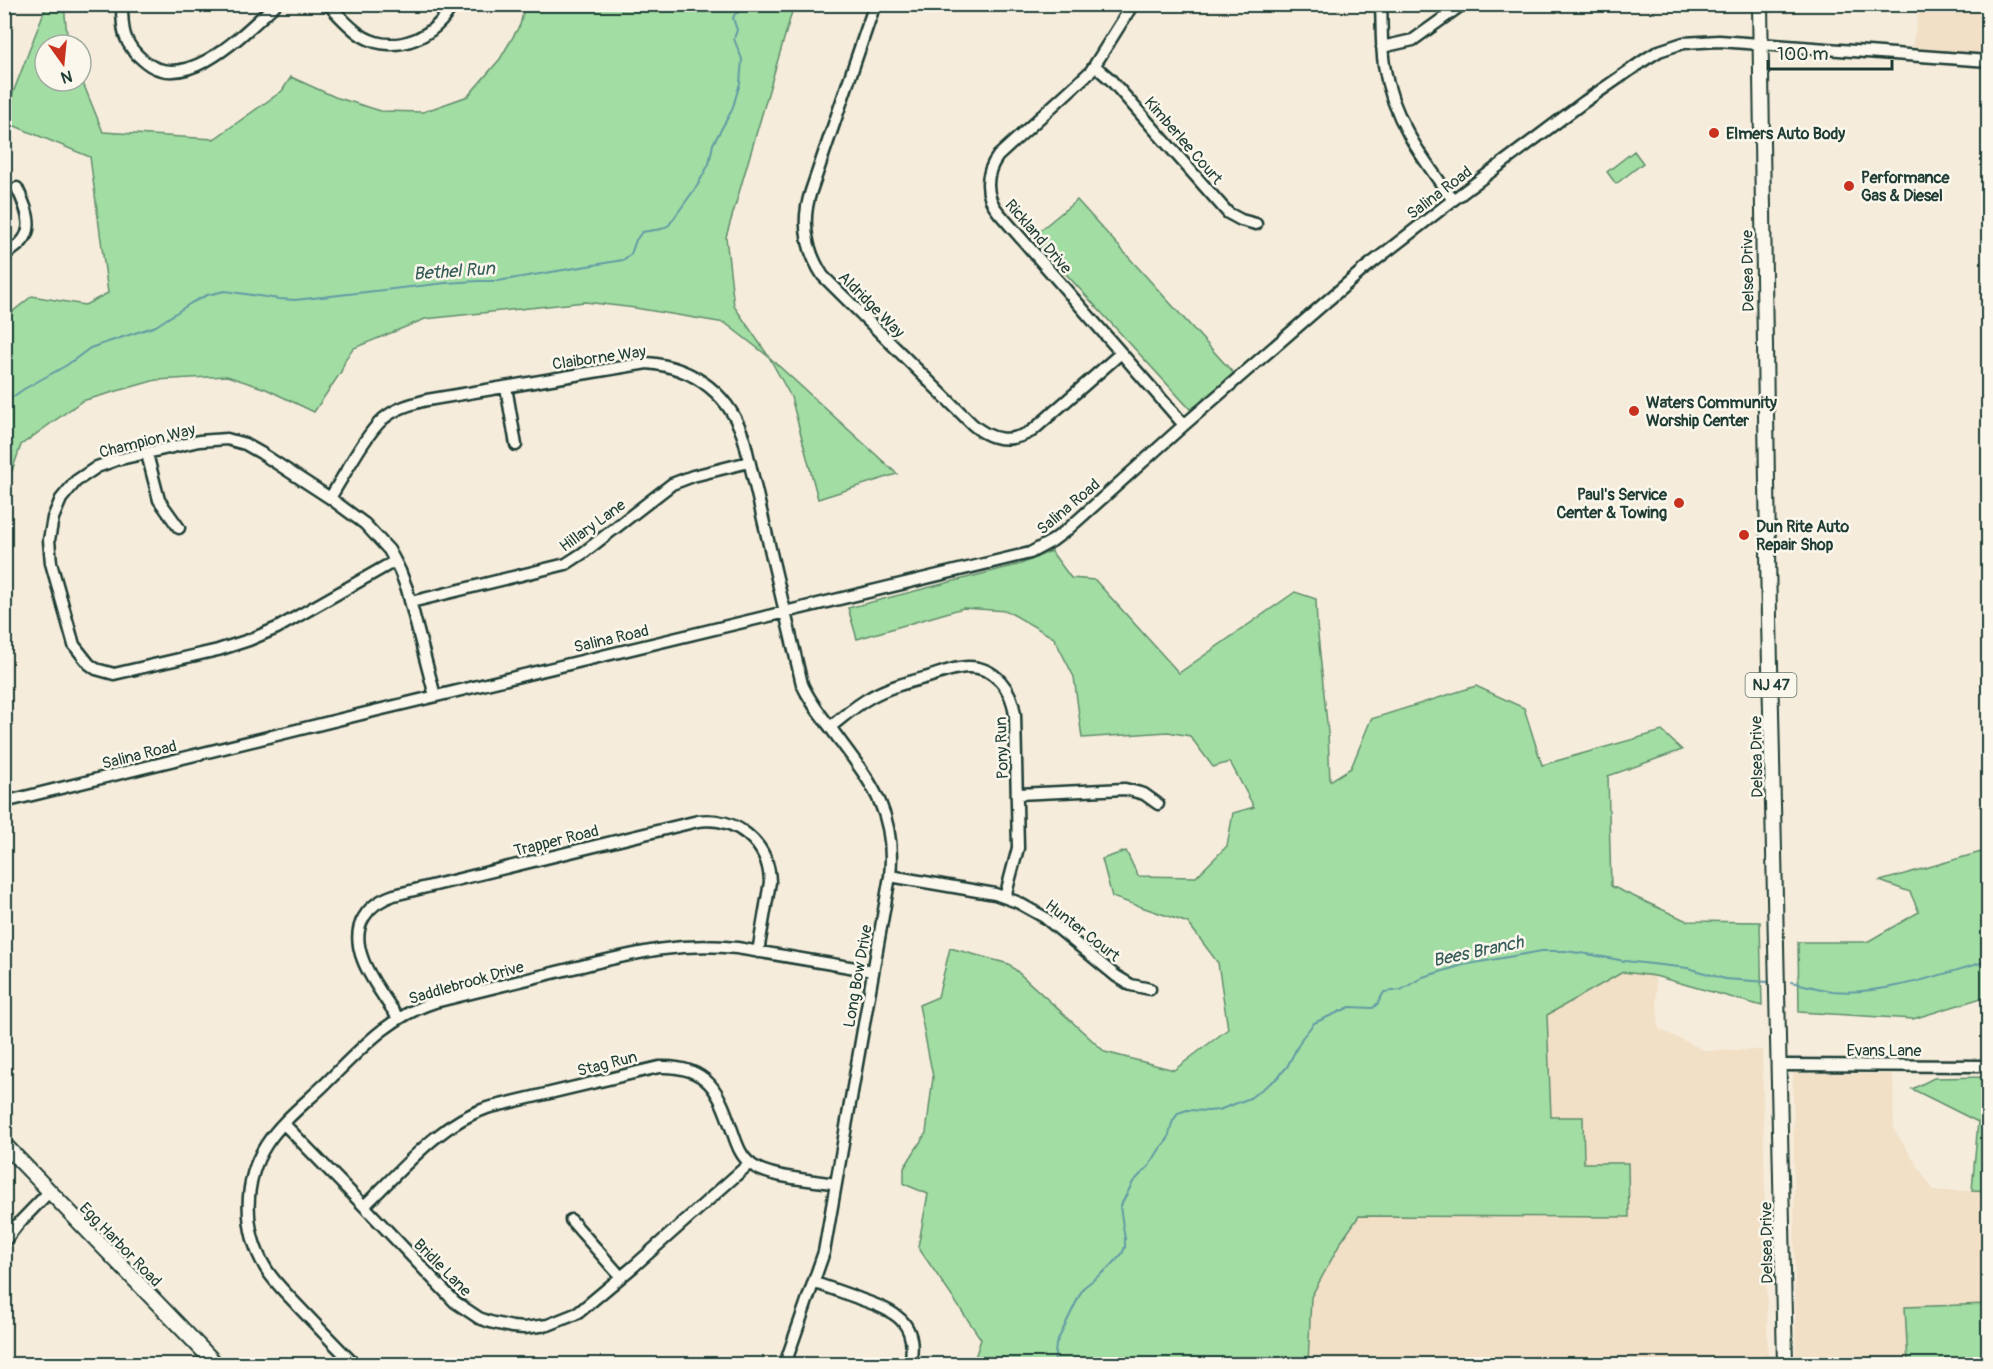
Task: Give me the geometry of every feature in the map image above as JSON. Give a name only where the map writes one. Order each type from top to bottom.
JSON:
[{"type":"main road","name":"Delsea Drive","points":[[1760,4],[1769,619],[1785,1364]]},
{"type":"main road","name":"Egg Harbor Road","points":[[4,1144],[216,1365]]},
{"type":"street","points":[[122,4],[122,26],[126,42],[136,55],[149,66],[184,71],[225,49],[276,4]]},
{"type":"street","points":[[328,4],[364,36],[376,42],[391,44],[418,39],[429,32],[452,4]]},
{"type":"street","name":"Aldridge Way","points":[[875,4],[806,210],[805,227],[808,246],[823,276],[972,424],[991,437],[1014,438],[1032,431],[1122,353]]},
{"type":"street","points":[[1381,4],[1382,47],[1390,89],[1403,126],[1453,200]]},
{"type":"street","points":[[1382,47],[1413,40],[1463,4]]},
{"type":"street","name":"Rickland Drive","points":[[1129,6],[1095,66],[1085,78],[1001,152],[990,170],[988,191],[995,209],[1184,425]]},
{"type":"street","name":"Salina Road","points":[[4,802],[1019,556],[1041,548],[1068,529],[1364,269],[1584,102],[1659,51],[1671,46],[1697,42],[1761,43],[1989,61]]},
{"type":"street","name":"Kimberlee Court","points":[[1095,66],[1110,79],[1228,213],[1256,224]]},
{"type":"street","points":[[4,254],[16,248],[28,234],[29,214],[17,188]]},
{"type":"street","name":"Claiborne Way","points":[[330,498],[372,432],[392,412],[414,403],[640,364],[659,364],[683,371],[705,382],[728,405],[742,432],[784,612]]},
{"type":"street","points":[[506,387],[516,445]]},
{"type":"street","name":"Champion Way","points":[[395,561],[277,628],[242,643],[114,674],[96,669],[83,659],[74,645],[51,563],[49,540],[51,524],[62,499],[86,474],[107,463],[199,441],[219,439],[236,441],[261,453],[330,498],[374,532],[395,561],[404,579],[435,696]]},
{"type":"street","points":[[147,454],[159,500],[179,528]]},
{"type":"street","name":"Hillary Lane","points":[[411,602],[566,564],[672,484],[693,476],[748,462]]},
{"type":"street","name":"Long Bow Drive","points":[[784,612],[802,684],[814,705],[870,781],[881,802],[890,835],[892,862],[824,1252],[785,1365]]},
{"type":"street","name":"Pony Run","points":[[830,726],[869,698],[886,690],[957,669],[967,667],[998,677],[1012,698],[1015,715],[1018,794],[1018,848],[1005,897]]},
{"type":"street","points":[[1018,794],[1125,789],[1144,794],[1158,804]]},
{"type":"street","name":"Trapper Road","points":[[398,1018],[364,963],[359,949],[360,926],[366,914],[376,903],[394,895],[698,821],[714,820],[735,826],[751,836],[765,858],[770,882],[758,952]]},
{"type":"street","name":"Hunter Court","points":[[890,876],[1005,897],[1017,902],[1044,917],[1116,976],[1131,985],[1150,989]]},
{"type":"street","name":"Saddlebrook Drive","points":[[354,1365],[270,1275],[256,1248],[250,1225],[250,1189],[256,1165],[266,1146],[284,1124],[374,1036],[398,1018],[435,1002],[656,949],[694,945],[714,946],[873,971]]},
{"type":"street","name":"Evans Lane","points":[[1779,1065],[1989,1066]]},
{"type":"street","name":"Stag Run","points":[[364,1206],[437,1137],[469,1115],[488,1108],[659,1067],[680,1067],[690,1070],[710,1084],[720,1097],[737,1146],[750,1163]]},
{"type":"street","name":"Bridle Lane","points":[[284,1124],[447,1295],[470,1313],[490,1322],[524,1328],[560,1321],[585,1308],[750,1163]]},
{"type":"street","points":[[750,1163],[770,1173],[836,1184]]},
{"type":"street","points":[[4,1242],[49,1192]]},
{"type":"street","points":[[570,1220],[621,1277]]},
{"type":"street","points":[[815,1283],[884,1307],[899,1317],[911,1338],[910,1365]]},
{"type":"street","points":[[1765,1365],[1785,1364]]},
{"type":"shaded area","points":[[1920,5],[1988,5],[1988,55],[1912,48]]},
{"type":"shaded area","points":[[1623,972],[1655,976],[1659,1029],[1706,1051],[1762,1050],[1768,1364],[1308,1364],[1310,1297],[1341,1242],[1359,1216],[1629,1217],[1584,1163],[1551,1117],[1547,1015]]},
{"type":"shaded area","points":[[1793,1073],[1893,1074],[1894,1130],[1934,1191],[1988,1191],[1988,1304],[1905,1307],[1908,1364],[1796,1364]]},
{"type":"green space","points":[[44,5],[64,5],[67,33],[36,33],[45,9]]},
{"type":"green space","points":[[525,5],[794,5],[726,237],[734,306],[769,357],[725,323],[585,302],[425,319],[354,348],[314,412],[266,389],[227,376],[156,380],[82,401],[21,445],[5,491],[4,339],[6,317],[32,296],[85,305],[108,293],[90,157],[5,122],[5,114],[33,40],[33,93],[87,93],[103,132],[214,139],[282,91],[291,77],[335,97],[381,111],[423,112],[468,96],[500,59],[520,25]]},
{"type":"green space","points":[[1634,151],[1643,163],[1616,184],[1607,172]]},
{"type":"green space","points":[[1077,200],[1235,375],[1198,405],[1190,409],[1032,237]]},
{"type":"green space","points":[[769,357],[897,474],[818,499],[791,397]]},
{"type":"green space","points":[[1051,551],[1071,578],[1095,580],[1179,673],[1295,592],[1316,599],[1330,781],[1351,768],[1371,719],[1476,686],[1524,708],[1542,765],[1662,731],[1682,750],[1608,776],[1611,886],[1687,921],[1760,922],[1762,1006],[1655,976],[1623,972],[1547,1015],[1551,1117],[1583,1117],[1584,1163],[1628,1163],[1629,1217],[1359,1216],[1341,1242],[1311,1297],[1308,1364],[973,1364],[981,1339],[918,1247],[928,1194],[904,1184],[904,1168],[926,1133],[933,1077],[919,1005],[938,997],[950,948],[1009,964],[1105,1052],[1174,1070],[1228,1029],[1218,963],[1188,923],[1112,897],[1102,859],[1126,851],[1138,876],[1196,877],[1227,846],[1233,813],[1254,807],[1230,762],[1213,767],[1190,736],[1168,732],[1082,738],[1074,677],[1054,638],[1007,611],[963,608],[857,639],[848,608],[1021,564]]},
{"type":"green space","points":[[1988,850],[1988,996],[1913,1019],[1799,1012],[1798,942],[1867,942],[1919,912],[1910,892],[1880,881]]},
{"type":"green space","points":[[1988,1077],[1988,1191],[1972,1190],[1978,1122],[1912,1089],[1934,1078]]},
{"type":"green space","points":[[1988,1304],[1988,1364],[1908,1364],[1905,1307]]},
{"type":"waterway","name":"Bethel Run","points":[[4,403],[67,365],[90,348],[156,326],[207,295],[225,291],[295,300],[446,283],[498,281],[623,260],[631,254],[642,232],[662,229],[669,225],[697,186],[709,164],[713,144],[732,110],[740,83],[742,59],[734,39],[737,30],[733,18],[735,14],[744,9],[746,4]]},
{"type":"waterway","name":"Bees Branch","points":[[1054,1364],[1056,1344],[1083,1288],[1111,1266],[1122,1254],[1125,1239],[1120,1207],[1133,1182],[1149,1166],[1168,1139],[1172,1123],[1178,1113],[1187,1110],[1219,1110],[1250,1098],[1276,1079],[1287,1067],[1302,1038],[1314,1023],[1350,1007],[1373,1008],[1384,992],[1401,990],[1423,977],[1463,965],[1542,951],[1587,954],[1688,968],[1725,979],[1768,982]]},
{"type":"waterway","name":"Bees Branch","points":[[1791,982],[1833,991],[1871,990],[1932,978],[1988,961]]},
{"type":"place","name":"Elmers Auto Body","points":[[1714,133]]},
{"type":"place","name":"Performance Gas & Diesel","points":[[1849,186]]},
{"type":"place","name":"Waters Community Worship Center","points":[[1634,411]]},
{"type":"place","name":"Paul's Service Center & Towing","points":[[1679,503]]},
{"type":"place","name":"Dun Rite Auto Repair Shop","points":[[1744,535]]}]
